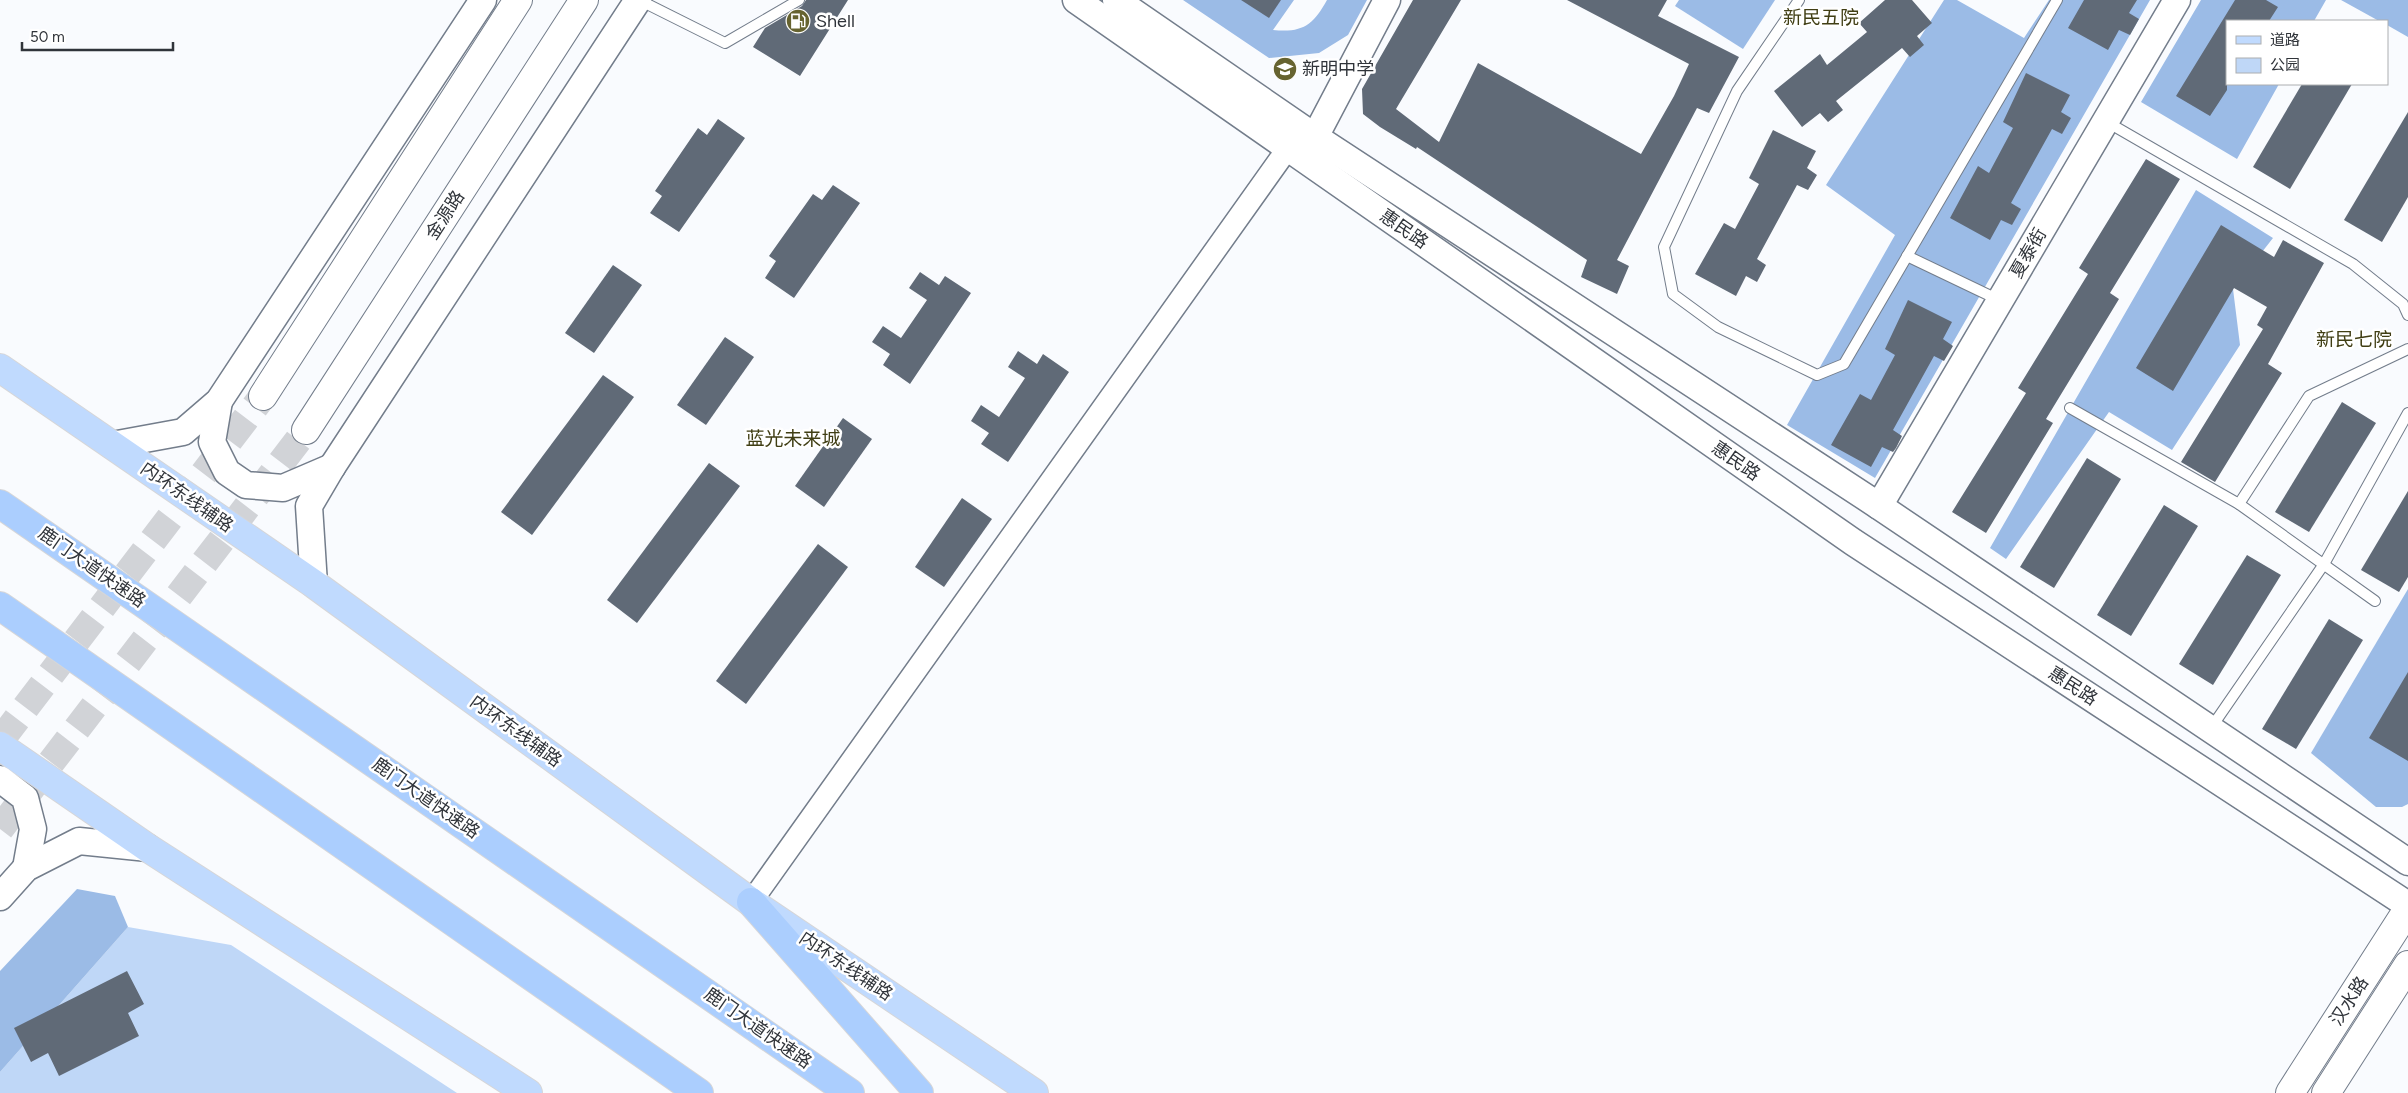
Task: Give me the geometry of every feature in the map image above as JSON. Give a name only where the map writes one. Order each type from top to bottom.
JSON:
[{"type":"highway","name":"鹿门大道快速路","points":[[0,504],[850,1093]]},
{"type":"highway","points":[[0,606],[700,1093]]},
{"type":"highway","points":[[752,902],[919,1093]]},
{"type":"main road","points":[[263,396],[518,0]]},
{"type":"main road","name":"金源路","points":[[306,430],[584,0]]},
{"type":"main road","name":"内环东线辅路","points":[[0,368],[314,584],[752,902],[1034,1093]]},
{"type":"main road","points":[[0,746],[148,848],[528,1093]]},
{"type":"main road","name":"汉水路","points":[[2290,1093],[2408,909]]},
{"type":"main road","name":"汉水路","points":[[2326,1093],[2408,965]]},
{"type":"street","points":[[112,445],[182,432],[219,402],[483,0]]},
{"type":"street","points":[[314,584],[309,506],[332,467],[638,0]]},
{"type":"street","name":"惠民路","points":[[1076,0],[1853,542],[2408,905]]},
{"type":"street","name":"惠民路","points":[[1116,0],[1315,137],[1879,506],[2408,862]]},
{"type":"street","points":[[1315,137],[1387,0]]},
{"type":"street","name":"夏泰街","points":[[1879,506],[2177,0]]},
{"type":"street","points":[[752,902],[1288,148]]},
{"type":"street","points":[[219,402],[212,442],[227,472],[246,485],[284,488],[332,467]]},
{"type":"street","points":[[0,779],[25,798],[33,829],[26,868]]},
{"type":"street","points":[[0,897],[26,868],[79,841],[148,848]]},
{"type":"lane","points":[[638,0],[725,43],[799,0]]},
{"type":"lane","points":[[1799,0],[1737,91],[1664,247],[1673,294],[1718,327],[1817,375],[1844,364],[2057,0]]},
{"type":"lane","points":[[2106,121],[2353,264],[2403,304],[2408,315]]},
{"type":"lane","points":[[1907,256],[2001,300]]},
{"type":"lane","points":[[2240,504],[2309,396],[2408,349]]},
{"type":"lane","points":[[2070,408],[2240,504],[2375,601]]},
{"type":"lane","points":[[2210,729],[2324,564],[2408,414]]},
{"type":"green space","points":[[128,927],[231,945],[457,1093],[0,1093],[0,1072]]},
{"type":"shaded area","points":[[1183,0],[1294,0],[1273,30],[1283,31],[1306,26],[1317,16],[1327,0],[1367,0],[1348,35],[1319,53],[1269,58]]},
{"type":"shaded area","points":[[1679,0],[1775,0],[1743,49],[1675,6]]},
{"type":"shaded area","points":[[1944,0],[1957,0],[2024,38],[2049,0],[2150,0],[1875,478],[1787,425],[1895,235],[1826,185]]},
{"type":"shaded area","points":[[2201,0],[2326,0],[2315,20],[2226,20],[2226,85],[2278,85],[2237,159],[2141,102]]},
{"type":"shaded area","points":[[2341,0],[2408,0],[2408,37],[2388,26],[2388,20],[2377,20]]},
{"type":"shaded area","points":[[2196,190],[2273,238],[2233,289],[2240,345],[2172,450],[2109,412],[2006,559],[1990,548]]},
{"type":"shaded area","points":[[2408,589],[2408,804],[2402,807],[2376,807],[2311,753]]},
{"type":"shaded area","points":[[77,889],[115,896],[128,927],[0,1072],[0,971]]},
{"type":"building","points":[[806,0],[848,0],[800,76],[753,47],[765,28],[802,6]]},
{"type":"building","points":[[1241,0],[1281,0],[1269,18]]},
{"type":"building","points":[[1413,0],[1461,0],[1396,109],[1439,142],[1478,63],[1641,154],[1674,96],[1689,64],[1567,0],[1667,0],[1658,16],[1739,57],[1709,113],[1697,108],[1617,260],[1629,266],[1617,294],[1581,277],[1587,260],[1417,147],[1416,149],[1363,114],[1362,89]]},
{"type":"building","points":[[1885,0],[1912,0],[1932,23],[1917,36],[1924,45],[1910,57],[1902,48],[1836,101],[1843,110],[1828,122],[1820,113],[1802,127],[1774,91],[1820,54],[1827,65],[1867,32],[1859,23]]},
{"type":"building","points":[[2084,0],[2137,0],[2129,13],[2139,19],[2130,35],[2119,30],[2108,50],[2068,28]]},
{"type":"building","points":[[2235,0],[2266,0],[2278,7],[2270,20],[2226,20],[2227,90],[2210,116],[2176,96]]},
{"type":"building","points":[[2026,73],[2070,95],[2061,112],[2071,118],[2062,134],[2052,129],[2011,203],[2021,209],[2012,225],[2001,220],[1990,240],[1950,218],[1978,166],[1989,173],[2013,128],[2003,122]]},
{"type":"building","points":[[2301,85],[2351,85],[2290,189],[2253,167]]},
{"type":"building","points":[[2408,112],[2408,197],[2382,242],[2344,220]]},
{"type":"building","points":[[718,119],[745,138],[679,232],[650,213],[662,196],[655,191],[698,128],[707,135]]},
{"type":"building","points":[[1773,130],[1816,151],[1807,168],[1817,175],[1808,190],[1797,185],[1757,259],[1766,265],[1757,282],[1746,276],[1736,296],[1695,274],[1724,223],[1735,229],[1759,184],[1749,178]]},
{"type":"building","points":[[2146,159],[2180,179],[2110,293],[2119,299],[2046,419],[2053,423],[1986,533],[1952,512],[2026,393],[2018,388],[2088,274],[2079,268]]},
{"type":"building","points":[[833,185],[860,203],[794,298],[765,278],[776,261],[769,256],[813,194],[822,200]]},
{"type":"building","points":[[2221,225],[2274,257],[2283,240],[2324,263],[2268,364],[2282,373],[2215,482],[2181,462],[2263,329],[2257,325],[2267,307],[2234,288],[2173,391],[2136,368]]},
{"type":"building","points":[[613,265],[642,285],[594,353],[565,333]]},
{"type":"building","points":[[920,272],[939,285],[945,276],[971,293],[910,384],[883,365],[890,354],[872,342],[883,326],[901,338],[927,300],[909,288]]},
{"type":"building","points":[[1908,300],[1952,322],[1943,339],[1953,346],[1944,361],[1934,356],[1893,430],[1902,436],[1896,448],[1893,452],[1882,447],[1871,467],[1831,445],[1860,394],[1871,400],[1895,355],[1885,349]]},
{"type":"building","points":[[725,337],[754,357],[706,425],[677,405]]},
{"type":"building","points":[[1018,351],[1037,364],[1043,354],[1069,372],[1008,462],[981,444],[989,433],[971,421],[981,405],[999,417],[1025,378],[1008,367]]},
{"type":"building","points":[[603,375],[634,397],[532,535],[501,512]]},
{"type":"building","points":[[2342,402],[2376,423],[2309,532],[2275,512]]},
{"type":"building","points":[[843,418],[872,439],[824,507],[795,486]]},
{"type":"building","points":[[2087,458],[2121,479],[2054,588],[2020,567]]},
{"type":"building","points":[[709,463],[740,486],[637,623],[607,600]]},
{"type":"building","points":[[2408,491],[2408,577],[2399,592],[2361,570]]},
{"type":"building","points":[[962,498],[992,519],[944,587],[915,567]]},
{"type":"building","points":[[2164,505],[2198,526],[2131,636],[2097,615]]},
{"type":"building","points":[[818,544],[848,567],[746,704],[716,681]]},
{"type":"building","points":[[2247,555],[2281,575],[2213,685],[2179,664]]},
{"type":"building","points":[[2329,619],[2363,640],[2296,749],[2262,729]]},
{"type":"building","points":[[2408,672],[2408,761],[2369,738]]},
{"type":"building","points":[[127,971],[144,1004],[128,1013],[139,1036],[59,1076],[48,1053],[31,1062],[14,1028]]},
{"type":"tunnel","points":[[0,741],[263,396]]},
{"type":"tunnel","points":[[0,829],[306,430]]},
{"type":"place","name":"Shell","points":[[798,21]]},
{"type":"place","name":"新明中学","points":[[1285,69]]},
{"type":"district","name":"新民五院","points":[[1821,17]]},
{"type":"district","name":"新民七院","points":[[2354,339]]},
{"type":"district","name":"蓝光未来城","points":[[793,438]]}]
